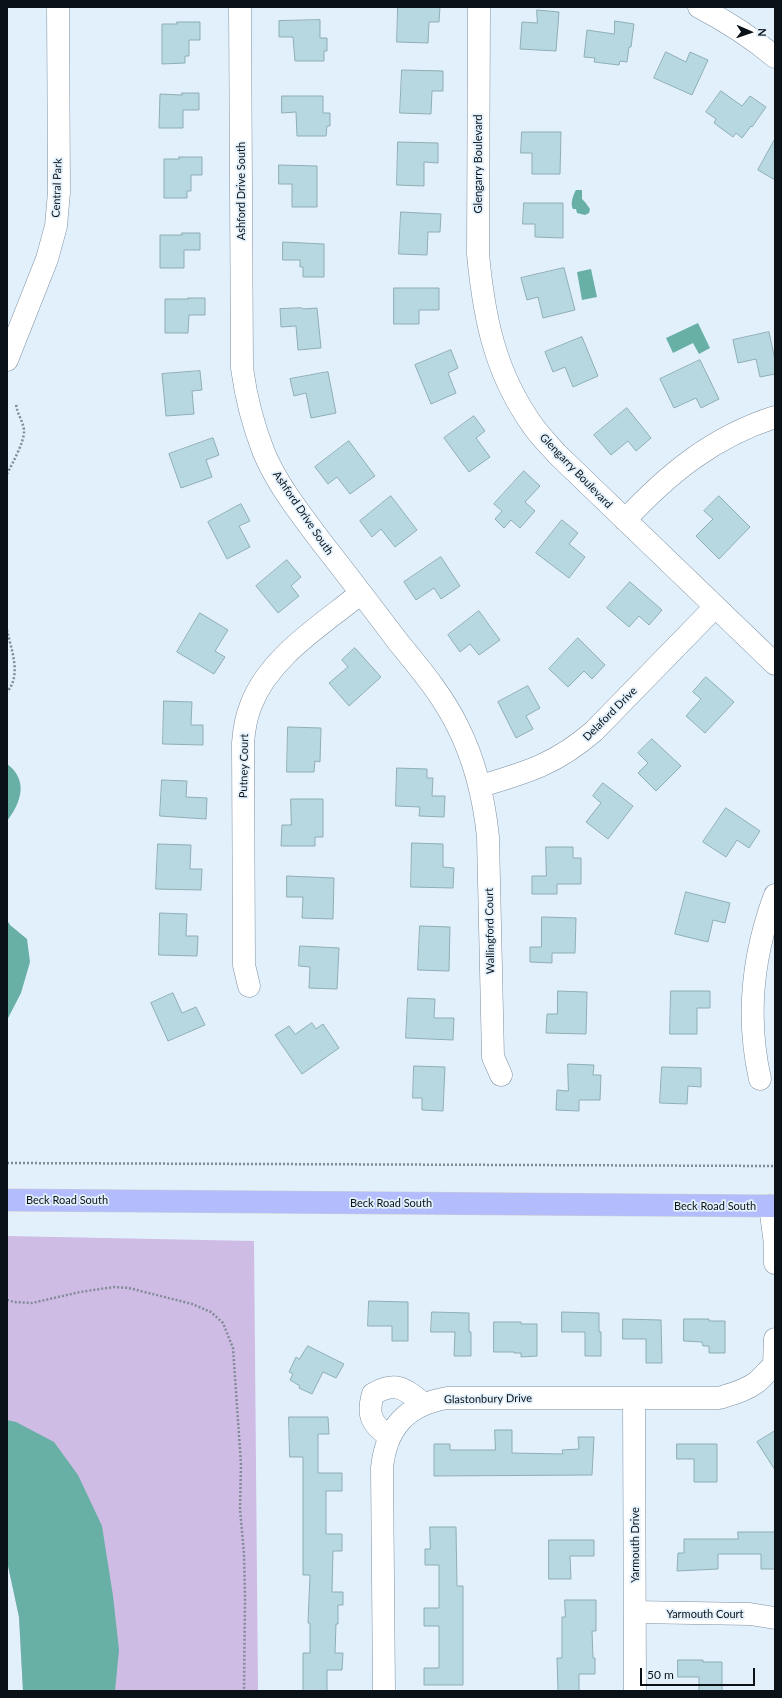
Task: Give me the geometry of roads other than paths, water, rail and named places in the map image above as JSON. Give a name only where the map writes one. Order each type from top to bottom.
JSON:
[{"type":"main road","name":"Beck Road South","points":[[7,1200],[772,1206]]},
{"type":"street","name":"Central Park","points":[[7,360],[47,259],[56,226],[59,192],[58,7]]},
{"type":"street","name":"Ashford Drive South","points":[[240,7],[242,368],[248,402],[255,429],[273,470],[307,522],[430,681],[447,706],[467,746],[480,786]]},
{"type":"street","name":"Glengarry Boulevard","points":[[479,7],[478,254],[482,294],[489,333],[497,359],[508,385],[534,427],[557,454],[775,664]]},
{"type":"street","points":[[699,7],[729,23],[756,41],[775,57]]},
{"type":"street","points":[[625,520],[652,491],[694,457],[742,430],[775,417]]},
{"type":"street","name":"Putney Court","points":[[248,986],[244,964],[243,743],[245,724],[250,706],[263,680],[278,662],[361,593]]},
{"type":"street","name":"Delaford Drive","points":[[480,786],[538,768],[559,758],[579,744],[594,731],[715,607]]},
{"type":"street","name":"Wallingford Court","points":[[480,786],[485,809],[488,837],[493,1058],[501,1075]]},
{"type":"street","points":[[760,1079],[754,1054],[753,988],[758,950],[765,920],[775,895]]},
{"type":"street","points":[[772,1206],[775,1263]]},
{"type":"street","name":"Glastonbury Drive","points":[[384,1691],[382,1468],[383,1456],[389,1436],[405,1416],[424,1404],[447,1398],[719,1398],[748,1388],[757,1382],[774,1365],[775,1339]]},
{"type":"street","points":[[389,1436],[380,1430],[373,1422],[369,1408],[372,1394],[385,1387],[396,1387],[408,1391],[424,1404]]},
{"type":"street","name":"Yarmouth Drive","points":[[634,1398],[635,1691]]},
{"type":"street","name":"Yarmouth Court","points":[[635,1612],[750,1614],[775,1618]]}]
